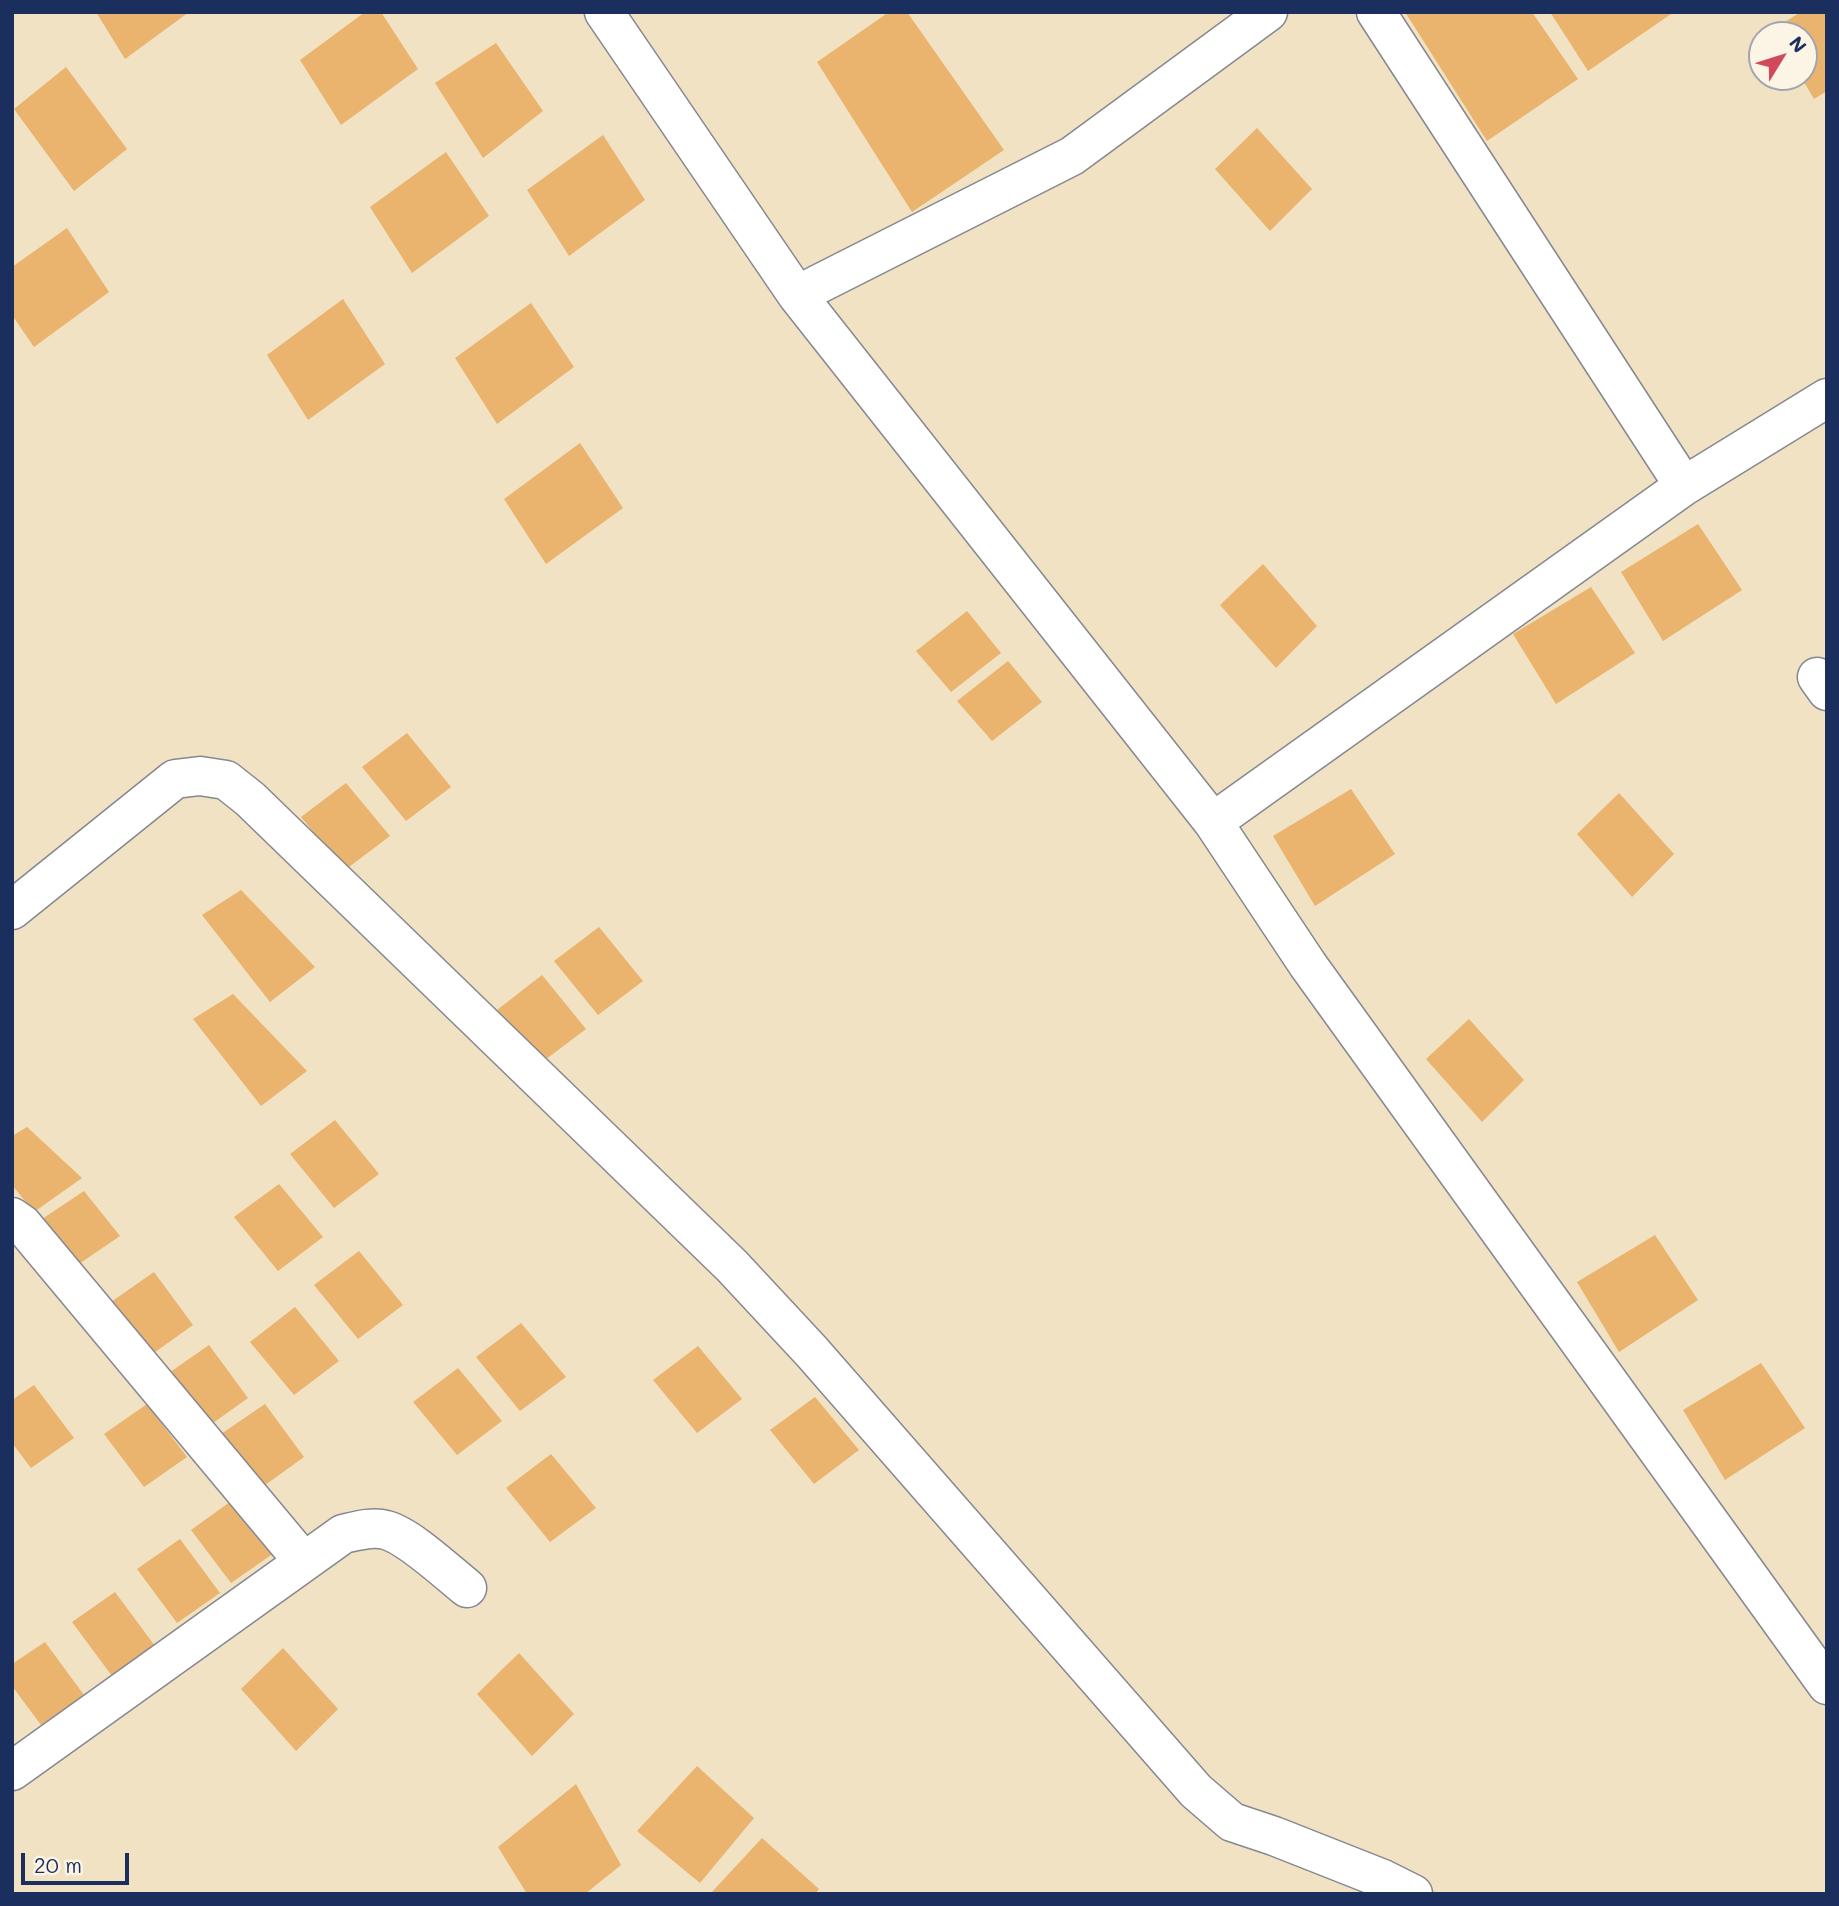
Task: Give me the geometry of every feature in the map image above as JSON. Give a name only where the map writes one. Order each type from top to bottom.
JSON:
[{"type":"street","points":[[604,12],[797,295],[1213,822],[1308,965],[1827,1685]]},
{"type":"street","points":[[797,295],[1072,156],[1268,12]]},
{"type":"street","points":[[1376,12],[1684,486]]},
{"type":"street","points":[[1213,822],[1684,486],[1827,398]]},
{"type":"street","points":[[12,910],[175,779],[200,776],[226,780],[250,799],[732,1266],[812,1352],[1196,1791],[1232,1822],[1383,1879],[1413,1894]]},
{"type":"street","points":[[12,1217],[22,1224],[304,1562]]},
{"type":"street","points":[[12,1770],[343,1534],[363,1529],[385,1530],[403,1537],[467,1588]]},
{"type":"building","points":[[96,12],[189,12],[125,59]]},
{"type":"building","points":[[365,12],[381,12],[418,69],[341,125],[300,60]]},
{"type":"building","points":[[889,12],[907,12],[1004,150],[912,212],[817,62]]},
{"type":"building","points":[[1405,12],[1532,12],[1578,79],[1487,141]]},
{"type":"building","points":[[1550,12],[1674,12],[1588,71]]},
{"type":"building","points":[[1801,12],[1827,12],[1827,91],[1814,99],[1809,91],[1818,91],[1818,21],[1786,21]]},
{"type":"building","points":[[496,43],[543,111],[483,158],[435,83]]},
{"type":"building","points":[[66,67],[127,149],[74,191],[14,109]]},
{"type":"building","points":[[1257,128],[1312,189],[1270,231],[1215,169]]},
{"type":"building","points":[[603,135],[645,200],[569,256],[527,190]]},
{"type":"building","points":[[446,152],[489,216],[412,273],[370,207]]},
{"type":"building","points":[[67,228],[109,292],[34,347],[12,315],[12,267]]},
{"type":"building","points":[[343,299],[385,364],[308,420],[267,355]]},
{"type":"building","points":[[531,303],[574,367],[497,424],[455,358]]},
{"type":"building","points":[[580,443],[623,508],[546,564],[504,499]]},
{"type":"building","points":[[1698,524],[1742,590],[1663,641],[1621,572]]},
{"type":"building","points":[[1263,564],[1317,626],[1276,668],[1220,605]]},
{"type":"building","points":[[1591,587],[1635,653],[1556,704],[1513,634]]},
{"type":"building","points":[[967,611],[1001,653],[951,692],[916,651]]},
{"type":"building","points":[[1008,661],[1042,702],[992,741],[957,701]]},
{"type":"building","points":[[407,733],[451,787],[406,821],[362,767]]},
{"type":"building","points":[[346,783],[390,836],[345,870],[301,817]]},
{"type":"building","points":[[1351,789],[1395,854],[1315,906],[1273,836]]},
{"type":"building","points":[[1619,793],[1674,854],[1632,897],[1577,834]]},
{"type":"building","points":[[241,890],[315,967],[270,1002],[202,915]]},
{"type":"building","points":[[599,927],[643,981],[598,1015],[554,961]]},
{"type":"building","points":[[542,975],[586,1029],[541,1063],[497,1010]]},
{"type":"building","points":[[233,994],[307,1071],[261,1106],[193,1019]]},
{"type":"building","points":[[1469,1019],[1524,1080],[1482,1122],[1426,1059]]},
{"type":"building","points":[[335,1120],[379,1174],[334,1208],[290,1154]]},
{"type":"building","points":[[27,1127],[82,1178],[34,1212],[12,1185],[12,1136]]},
{"type":"building","points":[[279,1184],[323,1237],[278,1271],[234,1217]]},
{"type":"building","points":[[84,1191],[120,1236],[76,1266],[39,1221]]},
{"type":"building","points":[[1655,1235],[1698,1300],[1619,1352],[1577,1282]]},
{"type":"building","points":[[359,1251],[403,1305],[358,1339],[314,1285]]},
{"type":"building","points":[[154,1272],[193,1325],[151,1355],[111,1302]]},
{"type":"building","points":[[295,1307],[339,1361],[294,1395],[250,1342]]},
{"type":"building","points":[[521,1323],[566,1377],[520,1411],[476,1357]]},
{"type":"building","points":[[209,1345],[248,1398],[206,1428],[166,1375]]},
{"type":"building","points":[[698,1346],[742,1399],[697,1433],[653,1380]]},
{"type":"building","points":[[1761,1363],[1805,1428],[1725,1480],[1683,1410]]},
{"type":"building","points":[[458,1368],[502,1421],[457,1455],[413,1402]]},
{"type":"building","points":[[34,1385],[74,1438],[31,1468],[12,1443],[12,1400]]},
{"type":"building","points":[[815,1397],[859,1450],[814,1484],[770,1430]]},
{"type":"building","points":[[147,1404],[187,1457],[144,1487],[104,1434]]},
{"type":"building","points":[[265,1404],[304,1457],[261,1488],[221,1434]]},
{"type":"building","points":[[551,1454],[596,1508],[550,1542],[506,1488]]},
{"type":"building","points":[[234,1499],[274,1553],[231,1583],[191,1530]]},
{"type":"building","points":[[180,1539],[220,1593],[177,1623],[137,1569]]},
{"type":"building","points":[[115,1592],[155,1646],[112,1676],[72,1622]]},
{"type":"building","points":[[45,1642],[84,1695],[41,1725],[12,1686],[12,1664]]},
{"type":"building","points":[[283,1648],[338,1709],[296,1751],[241,1689]]},
{"type":"building","points":[[519,1653],[574,1714],[532,1756],[477,1694]]},
{"type":"building","points":[[697,1766],[754,1818],[700,1883],[637,1831]]},
{"type":"building","points":[[576,1784],[621,1865],[585,1894],[527,1894],[498,1847]]},
{"type":"building","points":[[762,1838],[819,1889],[815,1894],[710,1894]]}]
